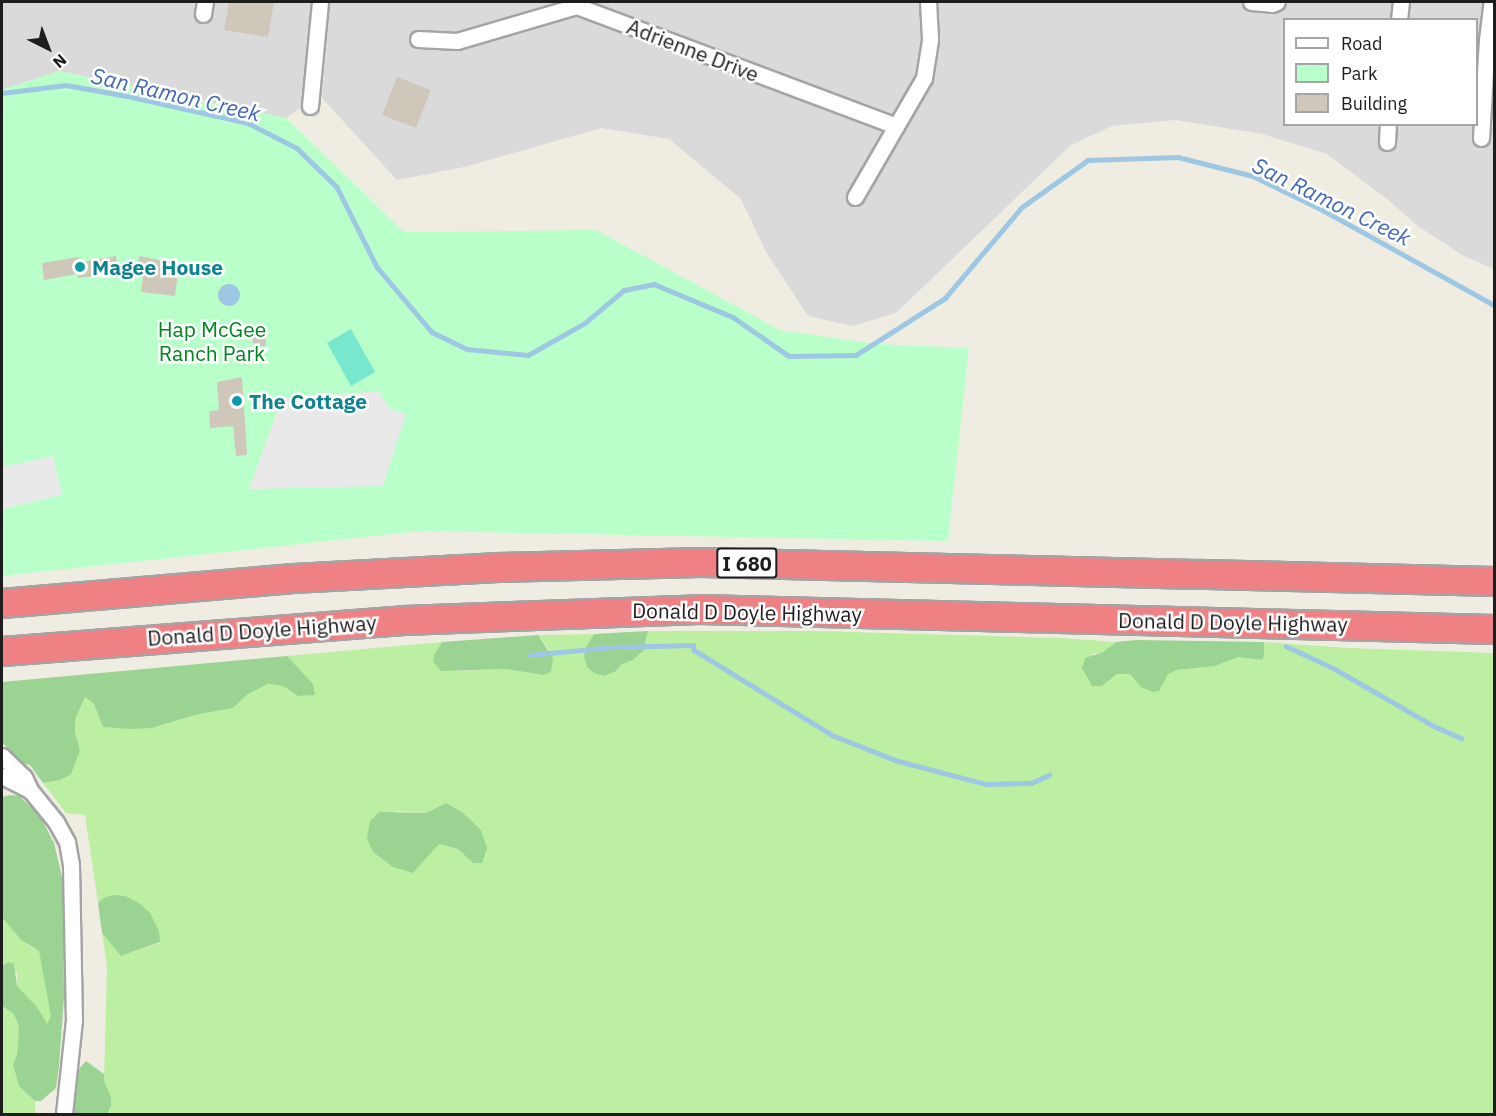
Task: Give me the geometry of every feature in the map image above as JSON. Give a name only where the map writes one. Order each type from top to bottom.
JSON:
[{"type":"highway","name":"I 680","points":[[2,603],[293,578],[499,567],[677,562],[1494,581]]},
{"type":"highway","name":"Donald D Doyle Highway","points":[[4,651],[403,620],[700,609],[1494,629]]},
{"type":"street","points":[[310,106],[320,2]]},
{"type":"street","points":[[855,196],[924,78],[930,39],[928,2]]},
{"type":"street","points":[[1251,2],[1272,4],[1277,2]]},
{"type":"street","points":[[1399,18],[1401,2]]},
{"type":"street","points":[[1481,138],[1487,40],[1492,2]]},
{"type":"street","name":"Adrienne Drive","points":[[418,39],[457,40],[577,4],[896,126]]},
{"type":"street","points":[[1387,142],[1388,126]]},
{"type":"street","points":[[2,756],[24,777],[30,790],[56,822],[66,842],[71,865],[74,1020],[64,1114]]},
{"type":"street","points":[[2,776],[30,790]]},
{"type":"shaded area","points":[[2,2],[315,2],[306,104],[286,118],[59,71],[2,90]]},
{"type":"shaded area","points":[[330,2],[1494,2],[1494,269],[1464,256],[1419,227],[1387,199],[1327,154],[1262,134],[1176,120],[1112,126],[1071,145],[896,313],[852,326],[808,316],[766,252],[741,199],[669,139],[601,128],[464,167],[397,180],[322,98]]},
{"type":"shaded area","points":[[229,284],[237,287],[240,295],[237,303],[229,306],[221,303],[218,295],[221,287]]},
{"type":"shaded area","points":[[351,329],[375,372],[351,386],[327,343]]},
{"type":"shaded area","points":[[379,391],[389,408],[406,414],[383,486],[249,489],[282,398]]},
{"type":"shaded area","points":[[53,456],[62,495],[2,509],[2,467]]},
{"type":"green space","name":"Hap McGee Ranch Park","points":[[59,71],[286,118],[404,232],[596,230],[780,330],[877,344],[969,348],[948,541],[421,531],[2,576],[2,90]]},
{"type":"green space","points":[[648,631],[815,631],[1061,638],[1116,642],[1103,652],[1092,654],[1102,686],[1117,674],[1130,674],[1153,692],[1168,674],[1177,670],[1215,666],[1238,657],[1262,660],[1264,642],[1349,648],[1494,653],[1494,1114],[107,1114],[111,1106],[111,1097],[104,1081],[107,966],[102,933],[121,956],[160,943],[105,897],[98,903],[85,815],[66,813],[43,783],[60,780],[80,750],[75,732],[75,720],[85,697],[94,704],[103,727],[152,728],[195,715],[233,708],[248,694],[268,684],[283,686],[298,696],[298,669],[287,656],[442,642],[435,653],[458,671],[507,669],[543,675],[549,650],[538,635],[594,634],[587,645],[616,671],[622,664],[633,660],[642,651]],"holes":[[[446,803],[462,812],[481,830],[473,863],[458,849],[438,844],[413,872],[396,811],[426,813]]]},
{"type":"green space","points":[[648,631],[643,651],[633,660],[622,664],[616,671],[604,676],[594,673],[587,667],[584,656],[587,645],[594,634]]},
{"type":"green space","points":[[538,635],[553,658],[551,672],[543,675],[507,669],[441,671],[433,662],[435,653],[442,642]]},
{"type":"green space","points":[[1136,640],[1264,642],[1264,656],[1262,660],[1238,657],[1215,666],[1177,670],[1168,674],[1159,691],[1153,692],[1141,687],[1130,674],[1117,674],[1102,686],[1092,686],[1082,668],[1085,658],[1103,652],[1116,642]]},
{"type":"green space","points":[[287,656],[313,684],[315,695],[298,696],[283,686],[268,684],[248,694],[233,708],[195,715],[152,728],[130,729],[103,727],[94,704],[85,697],[75,720],[75,732],[80,750],[71,774],[60,780],[43,783],[30,765],[20,763],[2,742],[2,682]]},
{"type":"green space","points":[[19,796],[39,814],[54,843],[63,881],[64,997],[59,1066],[56,1088],[41,1101],[35,1101],[19,1086],[13,1065],[17,1054],[19,1027],[14,1014],[2,1006],[2,966],[8,962],[14,964],[17,986],[37,1007],[47,1024],[51,1016],[39,951],[21,940],[2,917],[2,797]]},
{"type":"green space","points":[[446,803],[462,812],[481,830],[487,848],[482,863],[473,863],[458,849],[439,844],[413,873],[393,867],[373,852],[367,838],[370,821],[379,812],[426,813]]},
{"type":"green space","points":[[125,896],[139,903],[150,913],[159,931],[160,942],[121,956],[102,933],[98,903],[105,897]]},
{"type":"green space","points":[[2,917],[29,946],[39,951],[51,1005],[51,1016],[47,1025],[36,1007],[17,986],[17,973],[8,962],[2,966]]},
{"type":"green space","points":[[2,1006],[14,1014],[19,1027],[17,1054],[13,1065],[19,1086],[35,1101],[35,1114],[2,1114]]},
{"type":"green space","points":[[86,1061],[104,1074],[104,1081],[111,1097],[111,1106],[107,1114],[74,1114],[77,1071]]},
{"type":"building","points":[[229,2],[274,2],[268,37],[224,30]]},
{"type":"building","points":[[397,77],[431,90],[416,128],[382,115]]},
{"type":"building","name":"Magee House","points":[[116,256],[118,270],[113,271],[112,274],[78,278],[77,274],[44,280],[42,263],[79,257],[80,262]]},
{"type":"building","points":[[139,256],[179,264],[175,296],[141,292],[144,270],[137,269]]},
{"type":"building","points":[[265,332],[266,346],[253,347],[252,333]]},
{"type":"building","name":"The Cottage","points":[[242,377],[247,455],[236,456],[233,426],[210,428],[209,411],[219,410],[217,382]]},
{"type":"waterway","name":"San Ramon Creek","points":[[2,93],[66,85],[132,97],[248,123],[297,148],[337,187],[377,267],[432,332],[467,349],[528,355],[585,323],[624,290],[654,284],[733,317],[789,356],[856,355],[945,298],[1022,207],[1088,160],[1178,157],[1253,176],[1321,209],[1494,305]]},
{"type":"waterway","points":[[529,655],[613,647],[693,645],[694,650],[832,735],[895,760],[986,784],[1031,783],[1049,775]]},
{"type":"waterway","points":[[1286,646],[1335,669],[1434,726],[1461,738]]},
{"type":"place","name":"Magee House","points":[[80,267]]},
{"type":"place","name":"The Cottage","points":[[237,401]]}]
